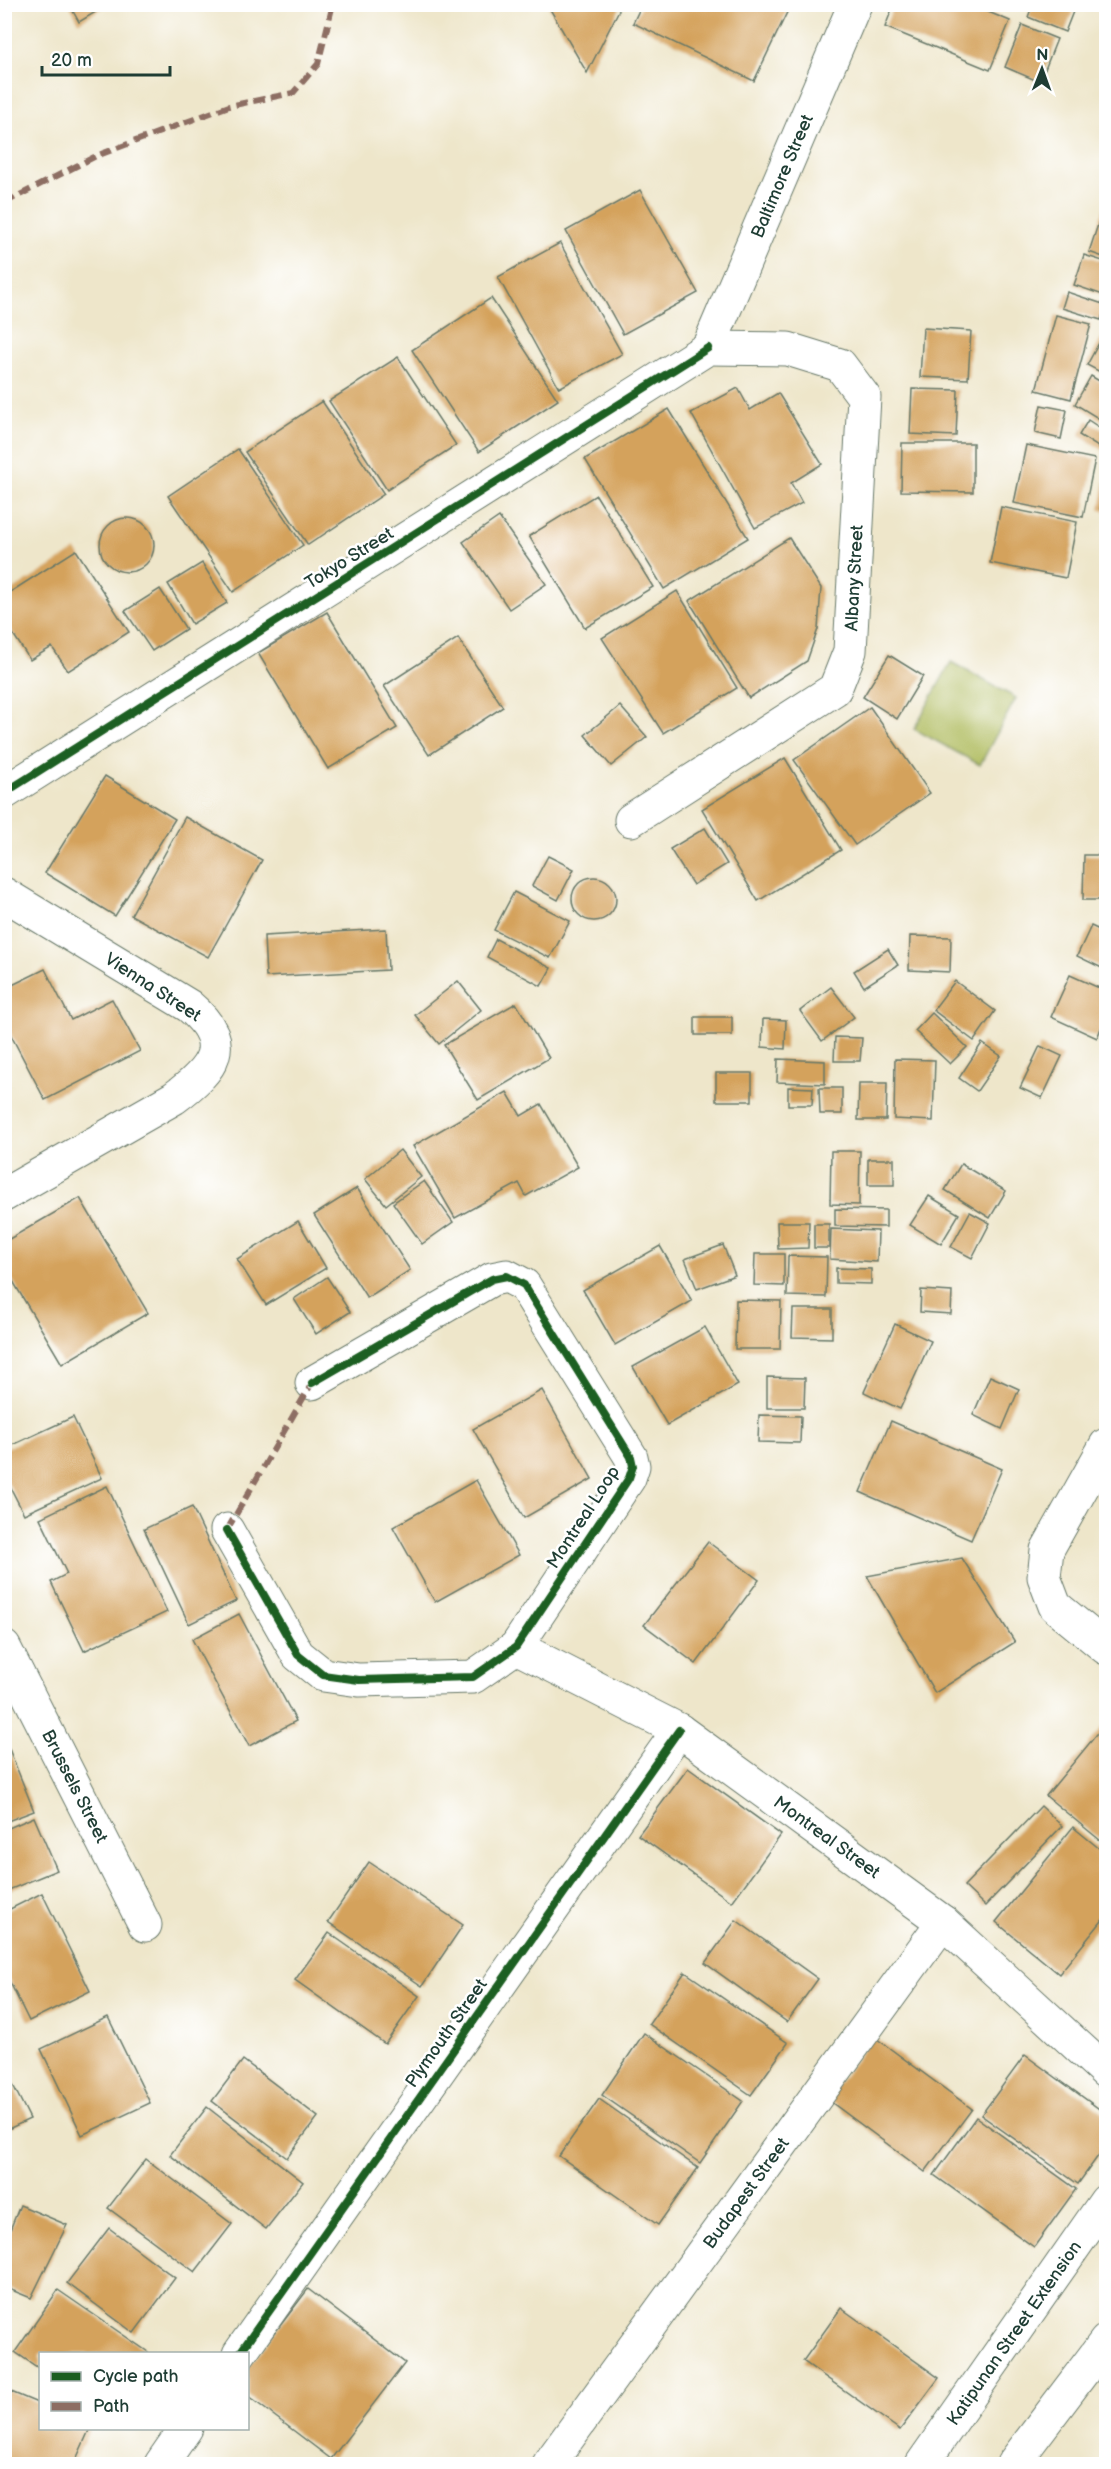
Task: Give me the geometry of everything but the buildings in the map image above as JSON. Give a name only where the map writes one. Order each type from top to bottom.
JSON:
[{"type":"street","name":"Baltimore Street","points":[[708,348],[852,6]]},
{"type":"street","name":"Tokyo Street","points":[[4,793],[708,348]]},
{"type":"street","name":"Albany Street","points":[[631,820],[835,688],[850,651],[864,397],[840,365],[788,349],[708,348]]},
{"type":"street","name":"Vienna Street","points":[[4,894],[189,1006],[205,1020],[213,1036],[213,1059],[199,1080],[174,1098],[4,1195]]},
{"type":"street","name":"Montreal Loop","points":[[226,1530],[298,1655],[324,1675],[359,1680],[473,1677],[516,1647],[630,1478],[633,1466],[631,1457],[524,1285],[507,1276],[492,1280],[312,1383]]},
{"type":"street","points":[[1107,1444],[1047,1550],[1044,1577],[1055,1606],[1107,1648]]},
{"type":"street","name":"Brussels Street","points":[[4,1647],[145,1925]]},
{"type":"street","name":"Montreal Street","points":[[516,1647],[679,1730],[943,1922],[1107,2072]]},
{"type":"street","name":"Plymouth Street","points":[[240,2352],[679,1730]]},
{"type":"street","name":"Budapest Street","points":[[549,2464],[943,1922]]},
{"type":"street","name":"Katipunan Street Extension","points":[[922,2464],[1107,2201]]},
{"type":"street","points":[[1013,2464],[1107,2341]]},
{"type":"street","points":[[161,2464],[185,2430]]},
{"type":"green space","points":[[951,662],[1016,698],[980,765],[914,729]]},
{"type":"marked path","points":[[4,203],[96,156],[229,106],[293,93],[318,64],[333,4]]},
{"type":"marked path","points":[[227,1530],[312,1383]]},
{"type":"cycle path","points":[[4,793],[708,348]]},
{"type":"cycle path","points":[[227,1530],[298,1655],[323,1675],[359,1680],[473,1677],[516,1647],[629,1478],[633,1466],[631,1457],[524,1285],[507,1276],[492,1279],[312,1383]]},
{"type":"cycle path","points":[[240,2352],[679,1730]]}]
